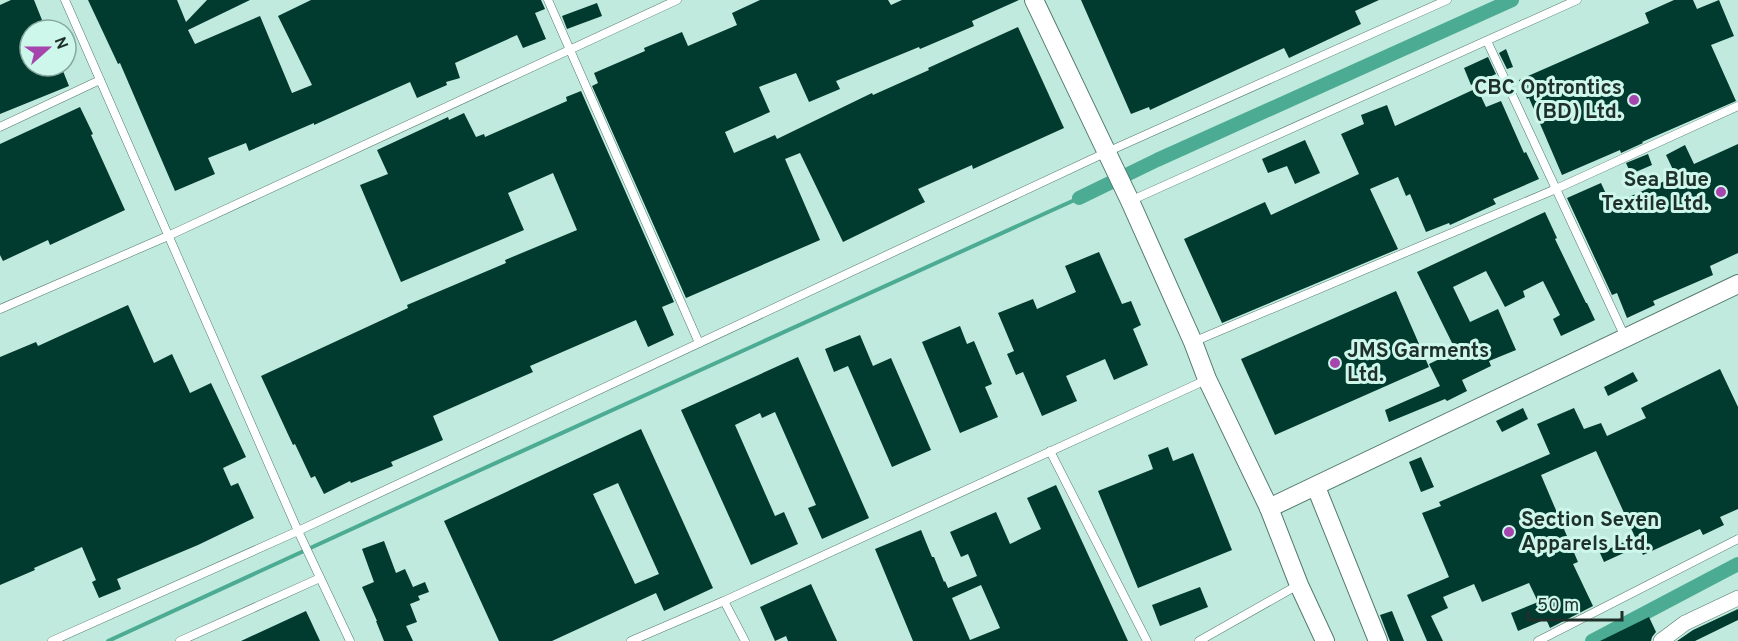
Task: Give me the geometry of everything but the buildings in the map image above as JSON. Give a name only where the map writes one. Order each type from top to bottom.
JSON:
[{"type":"street","points":[[1034,0],[1130,201],[1193,342],[1207,380],[1269,508],[1299,585],[1325,641]]},
{"type":"street","points":[[1269,508],[1738,284]]},
{"type":"street","points":[[1316,487],[1378,641]]},
{"type":"street","points":[[1661,641],[1685,623],[1738,598]]},
{"type":"lane","points":[[65,0],[298,531],[350,641]]},
{"type":"lane","points":[[548,0],[699,343]]},
{"type":"lane","points":[[0,309],[168,236],[676,0]]},
{"type":"lane","points":[[52,641],[298,531],[699,343],[1110,157],[1447,0]]},
{"type":"lane","points":[[1130,201],[1577,0]]},
{"type":"lane","points":[[1487,41],[1625,338]]},
{"type":"lane","points":[[0,127],[100,80]]},
{"type":"lane","points":[[1193,342],[1556,189],[1738,106]]},
{"type":"lane","points":[[631,641],[724,601],[1207,380]]},
{"type":"lane","points":[[1050,451],[1148,641]]},
{"type":"lane","points":[[1538,641],[1738,539]]},
{"type":"lane","points":[[180,641],[320,578]]},
{"type":"lane","points":[[1199,641],[1299,585]]},
{"type":"lane","points":[[724,601],[745,641]]},
{"type":"waterway","points":[[1079,198],[1157,160],[1512,0]]},
{"type":"waterway","points":[[108,641],[1079,198]]},
{"type":"waterway","points":[[1592,641],[1738,564]]},
{"type":"place","name":"CBC Optrontics (BD) Ltd.","points":[[1634,100]]},
{"type":"place","name":"Sea Blue Textile Ltd.","points":[[1721,192]]},
{"type":"place","name":"JMS Garments Ltd.","points":[[1335,363]]},
{"type":"place","name":"Section Seven Apparels Ltd.","points":[[1509,532]]}]
